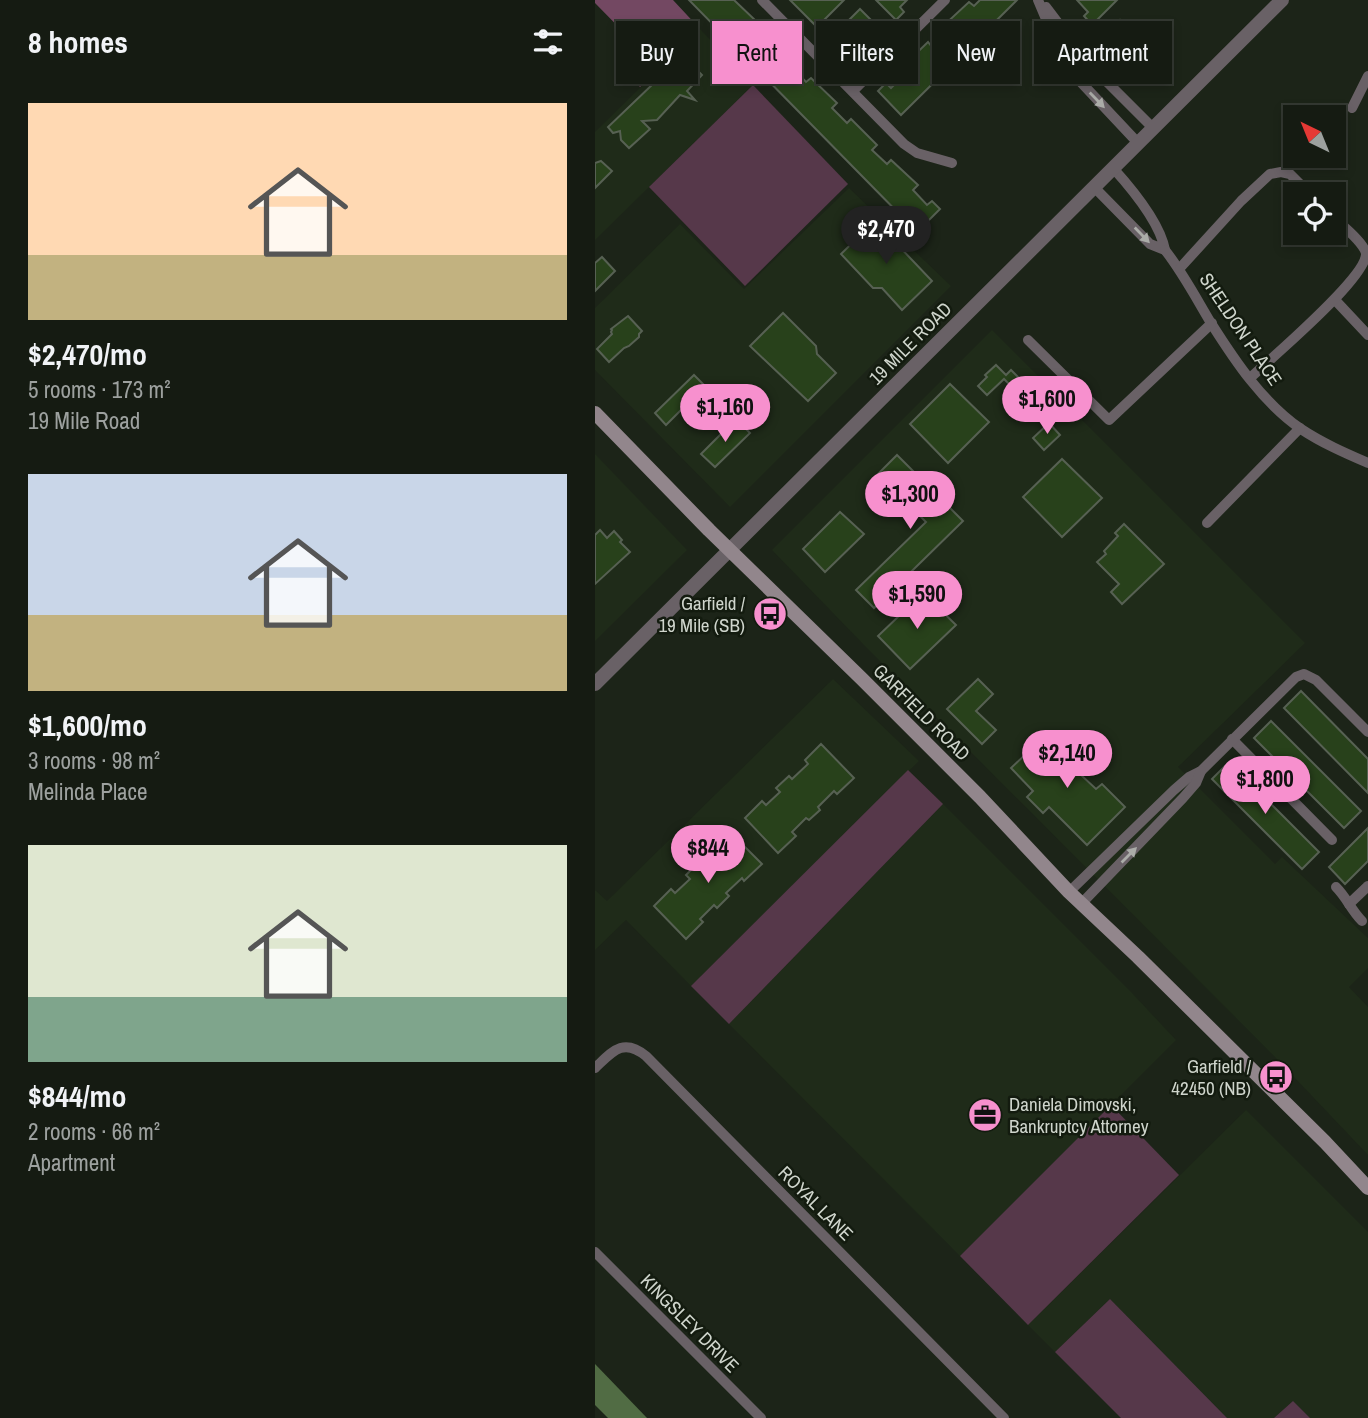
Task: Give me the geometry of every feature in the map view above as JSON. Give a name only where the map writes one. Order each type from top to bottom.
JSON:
[{"type":"main road","name":"GARFIELD ROAD","points":[[595,413],[729,550],[943,760],[1069,892],[1139,957],[1368,1188]]},
{"type":"street","points":[[853,91],[945,0]]},
{"type":"street","points":[[1039,0],[1055,21]]},
{"type":"street","points":[[1039,0],[1047,21]]},
{"type":"street","name":"19 MILE ROAD","points":[[595,684],[1282,0]]},
{"type":"street","points":[[767,1],[904,144],[917,153],[952,163]]},
{"type":"street","points":[[1352,108],[1368,76]]},
{"type":"street","points":[[1083,84],[1138,143]]},
{"type":"street","points":[[1109,84],[1153,128]]},
{"type":"street","name":"SHELDON PLACE","points":[[1112,168],[1132,188],[1163,236],[1164,250]]},
{"type":"street","points":[[1179,268],[1270,174],[1290,174],[1298,182]]},
{"type":"street","name":"SHELDON PLACE","points":[[1094,187],[1150,244],[1164,250],[1179,268],[1249,378],[1272,404],[1300,428],[1330,446],[1368,463]]},
{"type":"street","points":[[1249,378],[1336,301],[1360,272],[1366,262],[1366,252],[1346,229]]},
{"type":"street","points":[[1336,301],[1368,335]]},
{"type":"street","points":[[1028,340],[1109,421],[1212,323]]},
{"type":"street","points":[[1207,523],[1300,428]]},
{"type":"street","points":[[1069,892],[1174,790],[1201,771],[1296,677],[1304,674],[1316,680],[1368,732]]},
{"type":"street","points":[[1233,738],[1332,840]]},
{"type":"street","points":[[1081,904],[1166,818],[1196,783],[1201,771]]},
{"type":"street","points":[[1349,904],[1368,886]]},
{"type":"street","points":[[1336,887],[1345,895],[1353,912],[1362,921]]},
{"type":"street","name":"ROYAL LANE","points":[[595,1068],[611,1053],[625,1046],[634,1047],[646,1055],[1005,1418]]},
{"type":"street","name":"KINGSLEY DRIVE","points":[[595,1252],[761,1418]]},
{"type":"shaded area","points":[[595,0],[673,0],[693,21],[616,21],[616,24]]},
{"type":"shaded area","points":[[700,29],[712,42],[712,84],[753,85],[595,240],[595,132],[644,84],[698,84]]},
{"type":"shaded area","points":[[753,85],[848,184],[745,286],[649,187]]},
{"type":"shaded area","points":[[849,188],[951,286],[730,507],[595,370],[595,308],[680,224],[744,289]]},
{"type":"shaded area","points":[[992,330],[1305,643],[1178,767],[1275,864],[1282,857],[1368,938],[1368,968],[1349,987],[1368,1007],[1368,1155],[1275,1057],[772,550]]},
{"type":"shaded area","points":[[595,454],[687,550],[595,641]]},
{"type":"shaded area","points":[[833,679],[919,761],[691,986],[626,920],[595,950],[595,890],[607,901]]},
{"type":"shaded area","points":[[908,770],[943,804],[729,1024],[691,986]]},
{"type":"shaded area","points":[[943,804],[1176,1040],[960,1256],[729,1024]]},
{"type":"shaded area","points":[[1111,1105],[1179,1175],[1028,1325],[960,1256]]},
{"type":"shaded area","points":[[1246,1110],[1368,1232],[1368,1418],[1310,1418],[1293,1401],[1274,1418],[1227,1418],[1110,1299],[1055,1352],[1028,1325]]},
{"type":"shaded area","points":[[1110,1299],[1227,1418],[1121,1418],[1055,1352]]},
{"type":"shaded area","points":[[595,1364],[647,1418],[608,1418],[595,1405]]},
{"type":"shaded area","points":[[1293,1401],[1310,1418],[1274,1418]]},
{"type":"building","points":[[689,0],[734,0],[756,21],[712,21],[712,23]]},
{"type":"building","points":[[790,0],[844,0],[823,21],[816,21],[816,26]]},
{"type":"building","points":[[876,0],[907,0],[900,7],[904,12],[896,20]]},
{"type":"building","points":[[980,0],[1017,0],[996,21],[948,21],[969,2],[974,6]]},
{"type":"building","points":[[1077,0],[1117,0],[1096,21],[1088,21],[1084,16],[1088,12]]},
{"type":"building","points":[[860,9],[872,21],[848,21]]},
{"type":"building","points":[[928,42],[932,47],[932,84],[901,115],[878,91],[885,84],[891,88],[895,84],[918,84],[918,52]]},
{"type":"building","points":[[802,78],[806,82],[811,78],[837,103],[832,108],[847,123],[851,119],[877,145],[872,150],[887,164],[891,160],[918,185],[913,190],[927,205],[932,201],[940,209],[917,232],[772,84],[802,84]]},
{"type":"building","points":[[653,84],[694,84],[687,91],[695,100],[680,95],[657,120],[642,121],[650,129],[629,148],[621,140],[620,131],[613,133],[608,127]]},
{"type":"building","points":[[601,161],[612,171],[595,188],[595,163]]},
{"type":"building","points":[[875,221],[932,281],[902,310],[882,288],[873,288],[841,254]]},
{"type":"building","points":[[602,257],[615,271],[595,291],[595,263]]},
{"type":"building","points":[[783,313],[816,346],[817,354],[836,373],[808,401],[750,346]]},
{"type":"building","points":[[628,316],[642,331],[639,337],[609,362],[597,349],[612,334],[611,329]]},
{"type":"building","points":[[996,365],[1006,375],[1011,370],[1022,381],[1014,389],[1004,379],[987,395],[978,386]]},
{"type":"building","points":[[694,375],[705,386],[666,425],[655,413]]},
{"type":"building","points":[[950,384],[989,422],[948,463],[910,424]]},
{"type":"building","points":[[739,422],[750,433],[715,467],[701,454],[732,423],[735,426]]},
{"type":"building","points":[[1049,423],[1060,435],[1044,450],[1033,438]]},
{"type":"building","points":[[897,455],[963,521],[874,608],[856,590],[926,522],[878,474]]},
{"type":"building","points":[[1062,459],[1102,498],[1062,537],[1023,497]]},
{"type":"building","points":[[840,512],[864,534],[825,572],[803,549]]},
{"type":"building","points":[[1124,524],[1164,564],[1122,604],[1111,592],[1119,584],[1097,562],[1106,554],[1104,551],[1118,536],[1115,533]]},
{"type":"building","points":[[600,530],[607,538],[614,531],[630,552],[595,584],[595,535]]},
{"type":"building","points":[[923,593],[956,625],[910,669],[878,636]]},
{"type":"building","points":[[978,679],[993,694],[976,711],[996,730],[982,744],[947,709]]},
{"type":"building","points":[[1301,691],[1368,759],[1368,793],[1284,708]]},
{"type":"building","points":[[1271,721],[1361,811],[1344,828],[1254,738]]},
{"type":"building","points":[[1043,738],[1064,759],[1070,754],[1073,757],[1081,749],[1090,759],[1082,766],[1086,770],[1081,775],[1096,789],[1102,784],[1125,807],[1087,845],[1049,807],[1043,813],[1027,797],[1033,791],[1011,768]]},
{"type":"building","points":[[821,744],[854,778],[837,794],[834,791],[809,820],[806,818],[792,832],[796,836],[778,853],[745,818],[762,801],[766,805],[780,792],[776,788],[789,776],[792,779],[808,764],[805,760]]},
{"type":"building","points":[[1229,762],[1319,852],[1302,869],[1212,779]]},
{"type":"building","points":[[1368,828],[1368,861],[1345,884],[1329,867]]},
{"type":"building","points":[[729,831],[762,864],[726,893],[729,896],[717,908],[714,905],[700,919],[703,922],[686,939],[654,906],[671,889],[675,893],[690,879],[686,875],[697,864],[700,868],[718,851],[713,846]]},
{"type":"place","name":"Garfield / 19 Mile (SB)","points":[[770,614]]},
{"type":"place","name":"Garfield / 42450 (NB)","points":[[1276,1077]]},
{"type":"place","name":"Daniela Dimovski, Bankruptcy Attorney","points":[[985,1115]]}]
